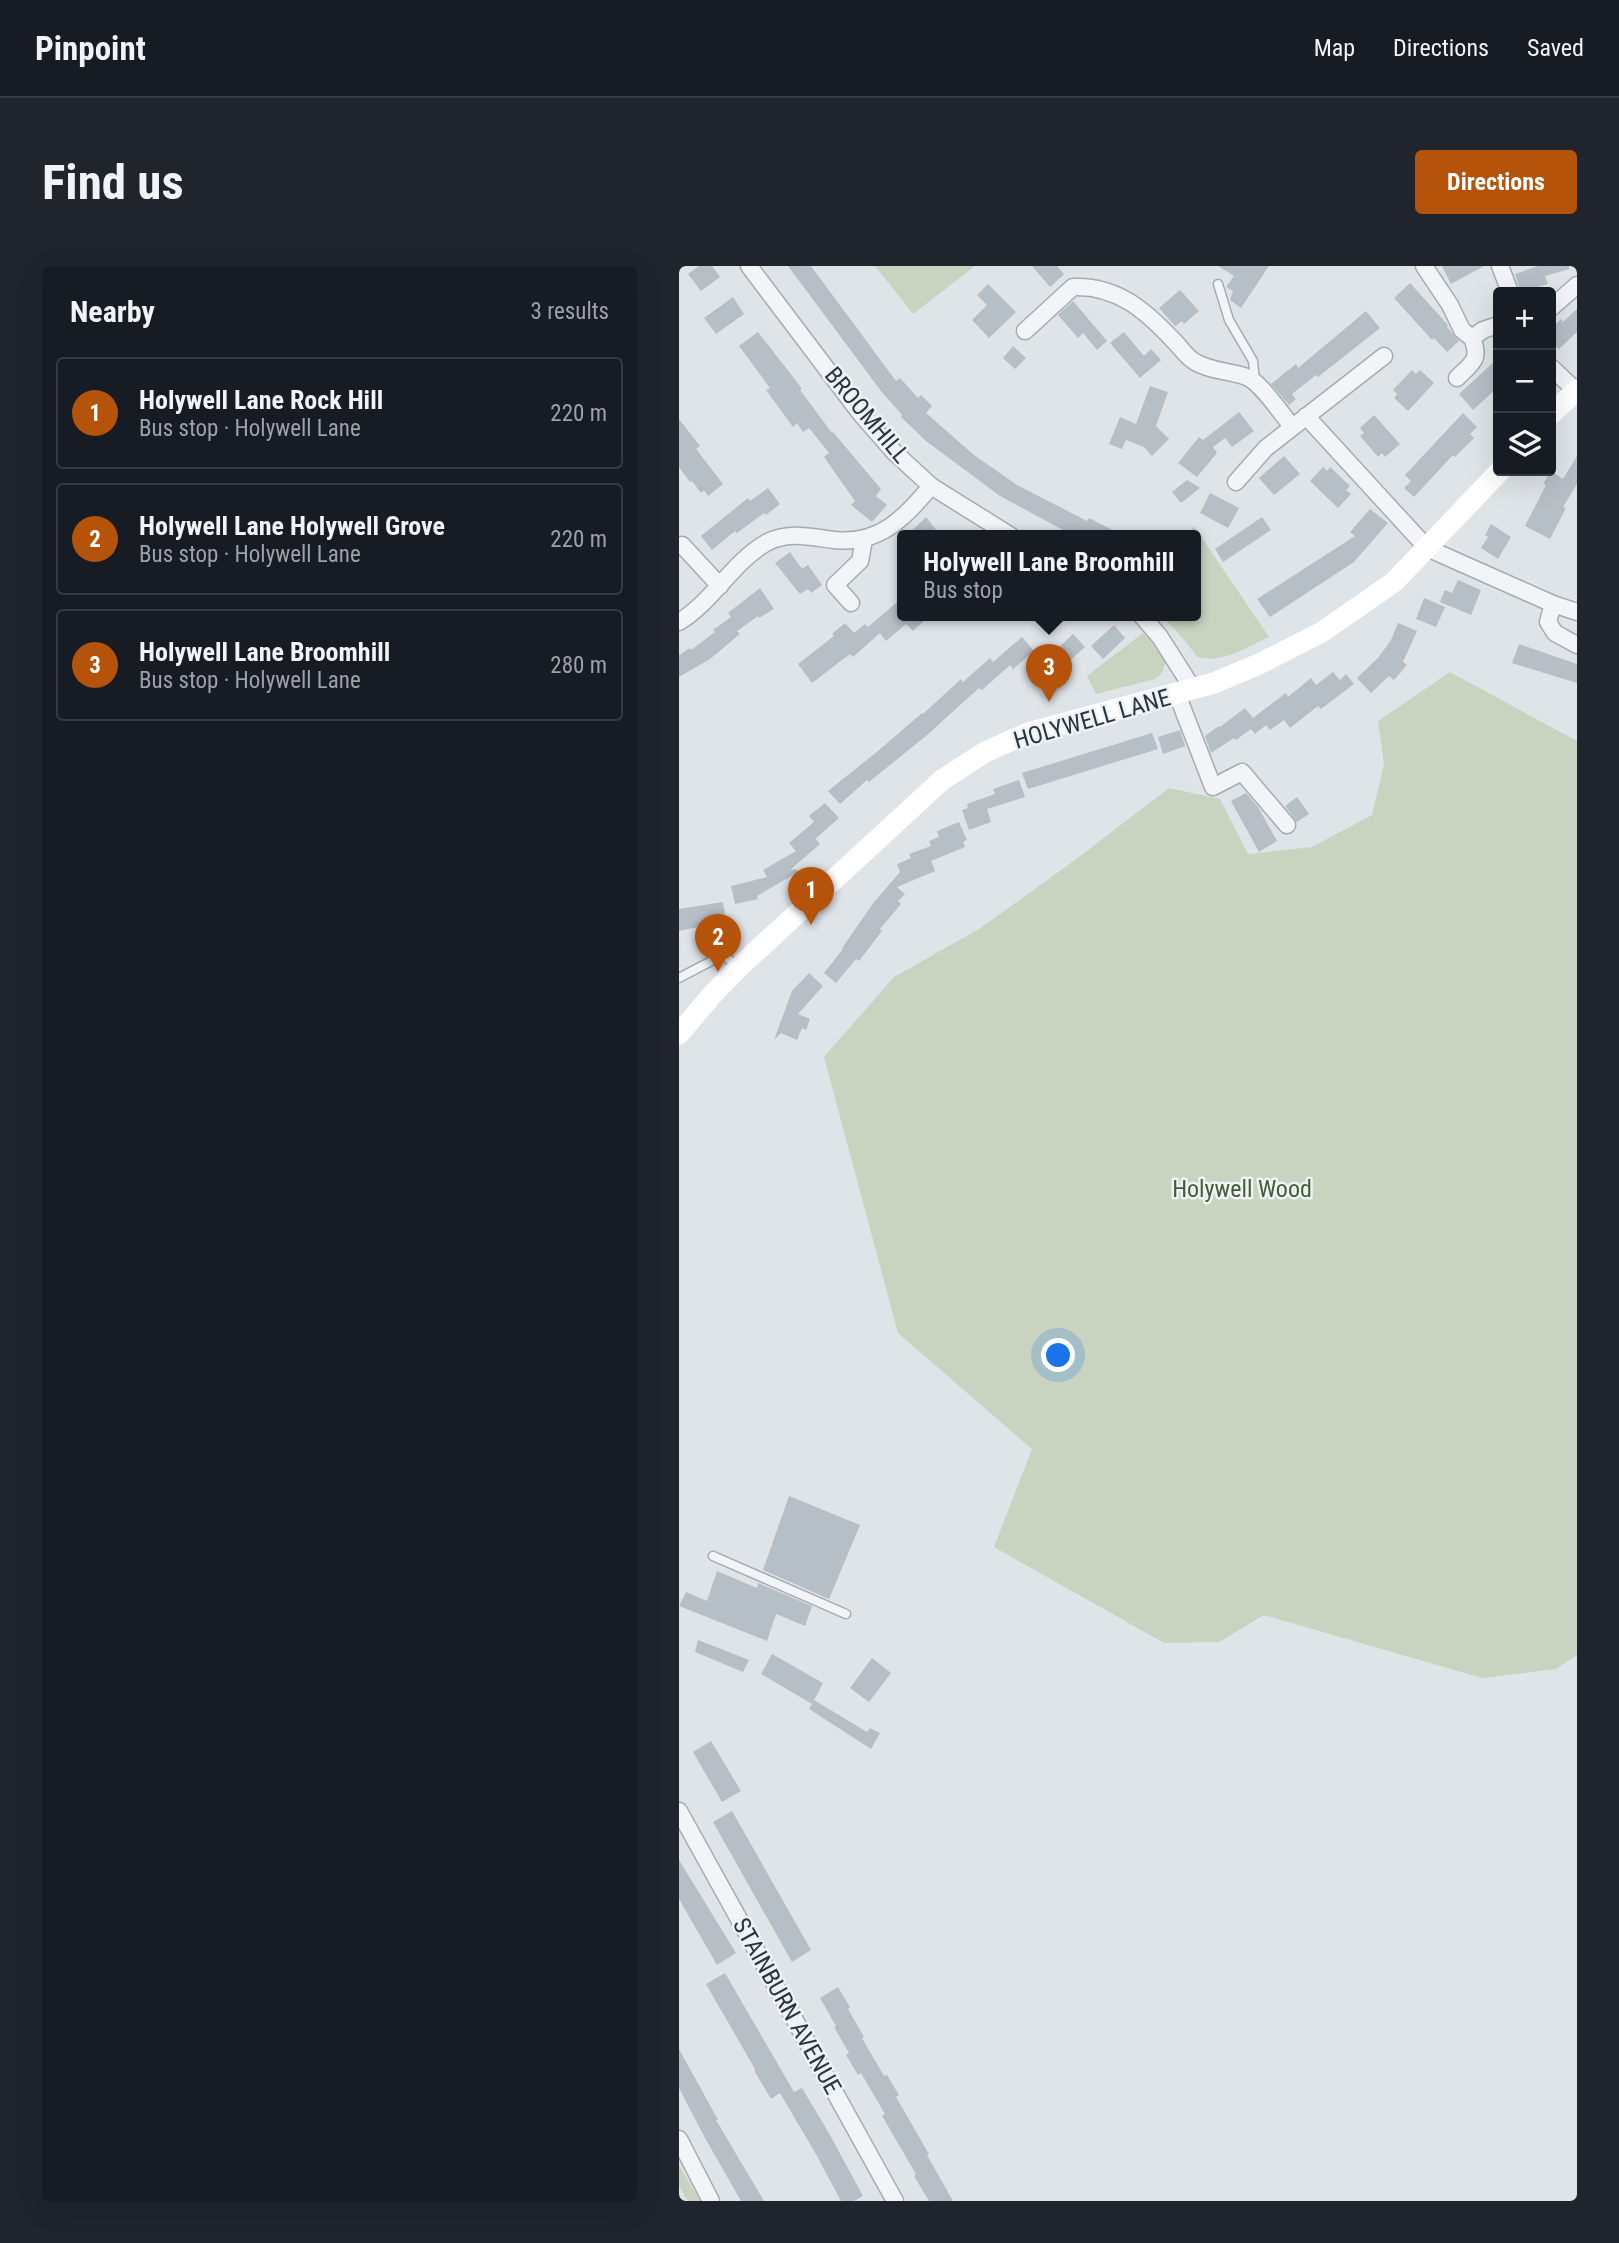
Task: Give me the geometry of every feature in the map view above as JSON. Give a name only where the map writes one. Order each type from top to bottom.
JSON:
[{"type":"main road","points":[[1552,413],[1576,390]]},
{"type":"main road","name":"HOLYWELL LANE","points":[[680,1030],[739,968],[942,780],[985,752],[1028,733],[1213,683],[1259,664],[1322,632],[1394,582],[1495,476]]},
{"type":"street","name":"BROOMHILL","points":[[749,266],[860,413],[894,452],[931,486],[1001,530]]},
{"type":"street","points":[[1500,266],[1508,287]]},
{"type":"street","points":[[1424,267],[1450,304],[1462,330],[1472,338],[1477,349],[1475,361],[1457,378]]},
{"type":"street","points":[[1556,304],[1577,285]]},
{"type":"street","points":[[1025,331],[1073,287],[1083,286],[1112,294],[1136,304],[1146,312],[1195,362],[1211,369],[1247,376],[1292,426]]},
{"type":"street","points":[[1472,338],[1493,327]]},
{"type":"street","points":[[1235,482],[1266,448],[1292,426],[1384,356]]},
{"type":"street","points":[[1556,372],[1576,390]]},
{"type":"street","points":[[1306,416],[1427,548],[1577,612]]},
{"type":"street","points":[[679,622],[703,604],[753,553],[767,543],[790,536],[864,540],[902,519],[931,486]]},
{"type":"street","points":[[851,603],[835,585],[860,561],[864,540]]},
{"type":"street","points":[[684,544],[720,586]]},
{"type":"street","points":[[1553,604],[1548,622],[1555,633],[1577,645]]},
{"type":"street","points":[[1146,621],[1160,637],[1185,692],[1213,787],[1243,772],[1287,825]]},
{"type":"street","name":"STAINBURN AVENUE","points":[[679,1811],[895,2201]]},
{"type":"street","points":[[679,2138],[711,2201]]},
{"type":"lane","points":[[1218,284],[1229,320],[1253,361],[1255,382]]},
{"type":"lane","points":[[679,978],[721,956],[725,956],[739,968]]},
{"type":"lane","points":[[713,1556],[846,1614]]},
{"type":"green space","points":[[875,266],[975,266],[913,314]]},
{"type":"green space","points":[[1201,536],[1269,637],[1243,650],[1207,659],[1197,657],[1167,621],[1201,621]]},
{"type":"green space","points":[[1143,633],[1167,659],[1161,674],[1155,679],[1096,694],[1087,676]]},
{"type":"green space","name":"Holywell Wood","points":[[1450,672],[1577,741],[1577,1655],[1556,1669],[1482,1678],[1264,1615],[1219,1642],[1164,1643],[994,1547],[1032,1449],[898,1333],[824,1057],[894,977],[979,929],[1169,788],[1220,799],[1248,854],[1312,847],[1372,815],[1384,764],[1378,721]]},
{"type":"green space","points":[[679,2165],[700,2201],[688,2201],[679,2186]]},
{"type":"building","points":[[699,266],[712,266],[720,277],[701,291],[688,274]]},
{"type":"building","points":[[788,266],[811,266],[896,381],[900,378],[918,398],[921,395],[932,406],[926,413],[974,455],[1017,485],[1087,521],[1089,518],[1112,530],[1063,530],[1000,496],[926,441],[901,417]]},
{"type":"building","points":[[1032,266],[1057,266],[1064,274],[1050,287]]},
{"type":"building","points":[[1218,266],[1269,266],[1241,308],[1230,300],[1233,291],[1226,287],[1234,276]]},
{"type":"building","points":[[1442,266],[1484,266],[1451,284]]},
{"type":"building","points":[[1538,266],[1569,266],[1569,269],[1545,276],[1548,284],[1538,287],[1519,287],[1515,274]]},
{"type":"building","points":[[1410,283],[1459,341],[1447,352],[1434,338],[1432,340],[1394,298]]},
{"type":"building","points":[[988,284],[1016,312],[989,338],[972,320],[987,305],[977,295]]},
{"type":"building","points":[[1180,290],[1199,311],[1184,324],[1182,321],[1175,326],[1159,308]]},
{"type":"building","points":[[733,297],[744,314],[716,334],[704,318]]},
{"type":"building","points":[[1073,301],[1107,341],[1097,350],[1083,333],[1078,338],[1058,315]]},
{"type":"building","points":[[1577,309],[1577,332],[1559,349],[1556,346],[1556,324],[1561,319],[1563,322]]},
{"type":"building","points":[[1366,311],[1380,328],[1292,394],[1296,399],[1289,405],[1271,384],[1296,364],[1298,368]]},
{"type":"building","points":[[758,332],[832,433],[881,489],[876,496],[887,505],[872,522],[851,505],[855,501],[824,457],[829,453],[809,428],[803,432],[797,423],[793,427],[766,390],[770,388],[739,346]]},
{"type":"building","points":[[1124,332],[1144,356],[1151,349],[1161,360],[1140,378],[1110,343]]},
{"type":"building","points":[[1013,346],[1026,358],[1015,369],[1003,358]]},
{"type":"building","points":[[1493,363],[1493,392],[1473,410],[1459,394]]},
{"type":"building","points":[[1412,370],[1416,374],[1420,370],[1434,383],[1408,411],[1394,398],[1397,394],[1393,390]]},
{"type":"building","points":[[1150,386],[1168,392],[1156,426],[1169,439],[1152,456],[1144,447],[1126,440],[1122,449],[1109,444],[1120,417],[1136,424]]},
{"type":"building","points":[[1239,412],[1254,431],[1232,447],[1225,438],[1213,447],[1217,453],[1197,477],[1178,463],[1199,437],[1203,440]]},
{"type":"building","points":[[1463,413],[1477,427],[1470,434],[1474,438],[1455,457],[1453,455],[1414,497],[1404,488],[1411,481],[1405,475]]},
{"type":"building","points":[[1374,415],[1400,444],[1385,457],[1382,453],[1378,457],[1360,436],[1364,433],[1360,428]]},
{"type":"building","points":[[679,419],[700,446],[696,449],[723,484],[708,496],[704,490],[701,493],[692,481],[690,482],[679,467]]},
{"type":"building","points":[[1284,456],[1300,474],[1274,495],[1259,478]]},
{"type":"building","points":[[1577,456],[1577,484],[1563,507],[1566,508],[1550,539],[1525,526],[1548,476],[1556,474],[1563,479]]},
{"type":"building","points":[[1323,467],[1327,471],[1330,467],[1350,486],[1346,490],[1351,494],[1338,508],[1310,481]]},
{"type":"building","points":[[1187,480],[1200,488],[1181,503],[1172,492]]},
{"type":"building","points":[[768,488],[780,504],[737,533],[735,531],[712,550],[701,536],[748,498],[750,501]]},
{"type":"building","points":[[1210,493],[1239,508],[1228,528],[1200,513]]},
{"type":"building","points":[[1370,509],[1388,523],[1354,562],[1270,617],[1257,599],[1355,536],[1350,532]]},
{"type":"building","points":[[926,517],[936,530],[912,530]]},
{"type":"building","points":[[1262,517],[1271,530],[1223,562],[1215,549]]},
{"type":"building","points":[[1491,524],[1511,537],[1498,559],[1481,548],[1488,537],[1485,535]]},
{"type":"building","points":[[790,552],[802,569],[808,565],[822,585],[811,593],[808,589],[800,594],[775,563]]},
{"type":"building","points":[[1458,580],[1481,590],[1471,615],[1440,602],[1445,590],[1452,593]]},
{"type":"building","points":[[760,588],[774,609],[759,618],[758,616],[737,631],[740,634],[710,659],[679,677],[679,655],[690,648],[691,650],[715,632],[713,630],[731,617],[728,613]]},
{"type":"building","points":[[1424,598],[1445,607],[1436,627],[1416,619]]},
{"type":"building","points":[[897,602],[897,621],[924,621],[913,631],[906,624],[886,641],[880,633],[853,657],[850,654],[812,683],[798,664],[834,636],[832,634],[845,623],[854,633],[865,624],[868,627]]},
{"type":"building","points":[[1398,623],[1417,631],[1403,662],[1407,665],[1394,680],[1389,676],[1371,693],[1357,678],[1378,658],[1391,640]]},
{"type":"building","points":[[1114,625],[1125,638],[1103,659],[1091,646]]},
{"type":"building","points":[[1073,634],[1085,647],[1067,663],[1055,651]]},
{"type":"building","points":[[1022,637],[1034,651],[1013,669],[1010,665],[982,690],[979,688],[927,735],[840,804],[828,791],[923,714],[961,679],[963,682],[990,658],[993,662]]},
{"type":"building","points":[[1519,644],[1577,664],[1577,683],[1512,663]]},
{"type":"building","points":[[1333,672],[1340,680],[1346,674],[1354,684],[1321,709],[1318,706],[1290,728],[1284,720],[1270,730],[1266,725],[1255,734],[1251,729],[1211,753],[1205,736],[1245,708],[1253,718],[1286,693],[1288,697],[1311,678],[1316,685]]},
{"type":"building","points":[[1180,730],[1185,746],[1163,754],[1158,737]]},
{"type":"building","points":[[1152,733],[1158,749],[1028,789],[1022,773]]},
{"type":"building","points":[[1019,780],[1025,797],[987,809],[991,822],[969,830],[962,810],[968,808],[967,804],[995,794],[993,789]]},
{"type":"building","points":[[1246,793],[1258,807],[1277,841],[1259,852],[1231,801]]},
{"type":"building","points":[[1297,797],[1309,814],[1297,822],[1285,806]]},
{"type":"building","points":[[825,803],[839,818],[814,840],[820,844],[790,870],[796,869],[798,872],[757,896],[758,899],[735,904],[731,886],[767,877],[763,870],[796,851],[789,843],[814,822],[809,816]]},
{"type":"building","points":[[959,822],[967,840],[963,842],[965,847],[931,861],[935,871],[897,887],[905,894],[898,901],[901,904],[859,961],[856,959],[836,983],[824,973],[874,902],[900,872],[897,864],[911,858],[909,854],[931,846],[929,841],[939,837],[937,831]]},
{"type":"building","points":[[723,902],[726,921],[679,931],[679,909]]},
{"type":"building","points":[[809,973],[823,986],[798,1014],[810,1019],[806,1030],[802,1028],[797,1040],[781,1033],[774,1040],[792,991]]},
{"type":"building","points":[[789,1496],[860,1525],[829,1599],[763,1570]]},
{"type":"building","points":[[717,1571],[757,1588],[758,1583],[812,1606],[805,1626],[776,1614],[767,1641],[679,1606],[686,1592],[707,1601]]},
{"type":"building","points":[[698,1640],[749,1660],[743,1672],[695,1652]]},
{"type":"building","points":[[772,1654],[823,1683],[812,1704],[761,1674]]},
{"type":"building","points":[[872,1658],[891,1673],[869,1702],[850,1688]]},
{"type":"building","points":[[814,1700],[867,1732],[870,1728],[880,1733],[871,1749],[809,1709]]},
{"type":"building","points":[[711,1741],[741,1791],[722,1802],[693,1752]]},
{"type":"building","points":[[732,1811],[811,1950],[792,1962],[713,1822]]},
{"type":"building","points":[[679,1860],[736,1953],[717,1965],[679,1899]]},
{"type":"building","points":[[725,1973],[794,2092],[802,2088],[863,2196],[854,2201],[841,2201],[780,2093],[771,2099],[706,1984]]},
{"type":"building","points":[[838,1987],[850,2007],[848,2009],[864,2037],[862,2038],[884,2076],[887,2075],[899,2095],[896,2097],[953,2201],[929,2201],[882,2116],[885,2114],[861,2073],[858,2075],[846,2055],[849,2053],[820,1998]]},
{"type":"building","points":[[679,2049],[716,2120],[764,2201],[741,2201],[705,2138],[679,2088]]},
{"type":"place","name":"Holywell Lane Broomhill","points":[[1049,702]]},
{"type":"place","name":"Holywell Lane Rock Hill","points":[[811,925]]},
{"type":"place","name":"Holywell Lane Holywell Grove","points":[[718,972]]}]
